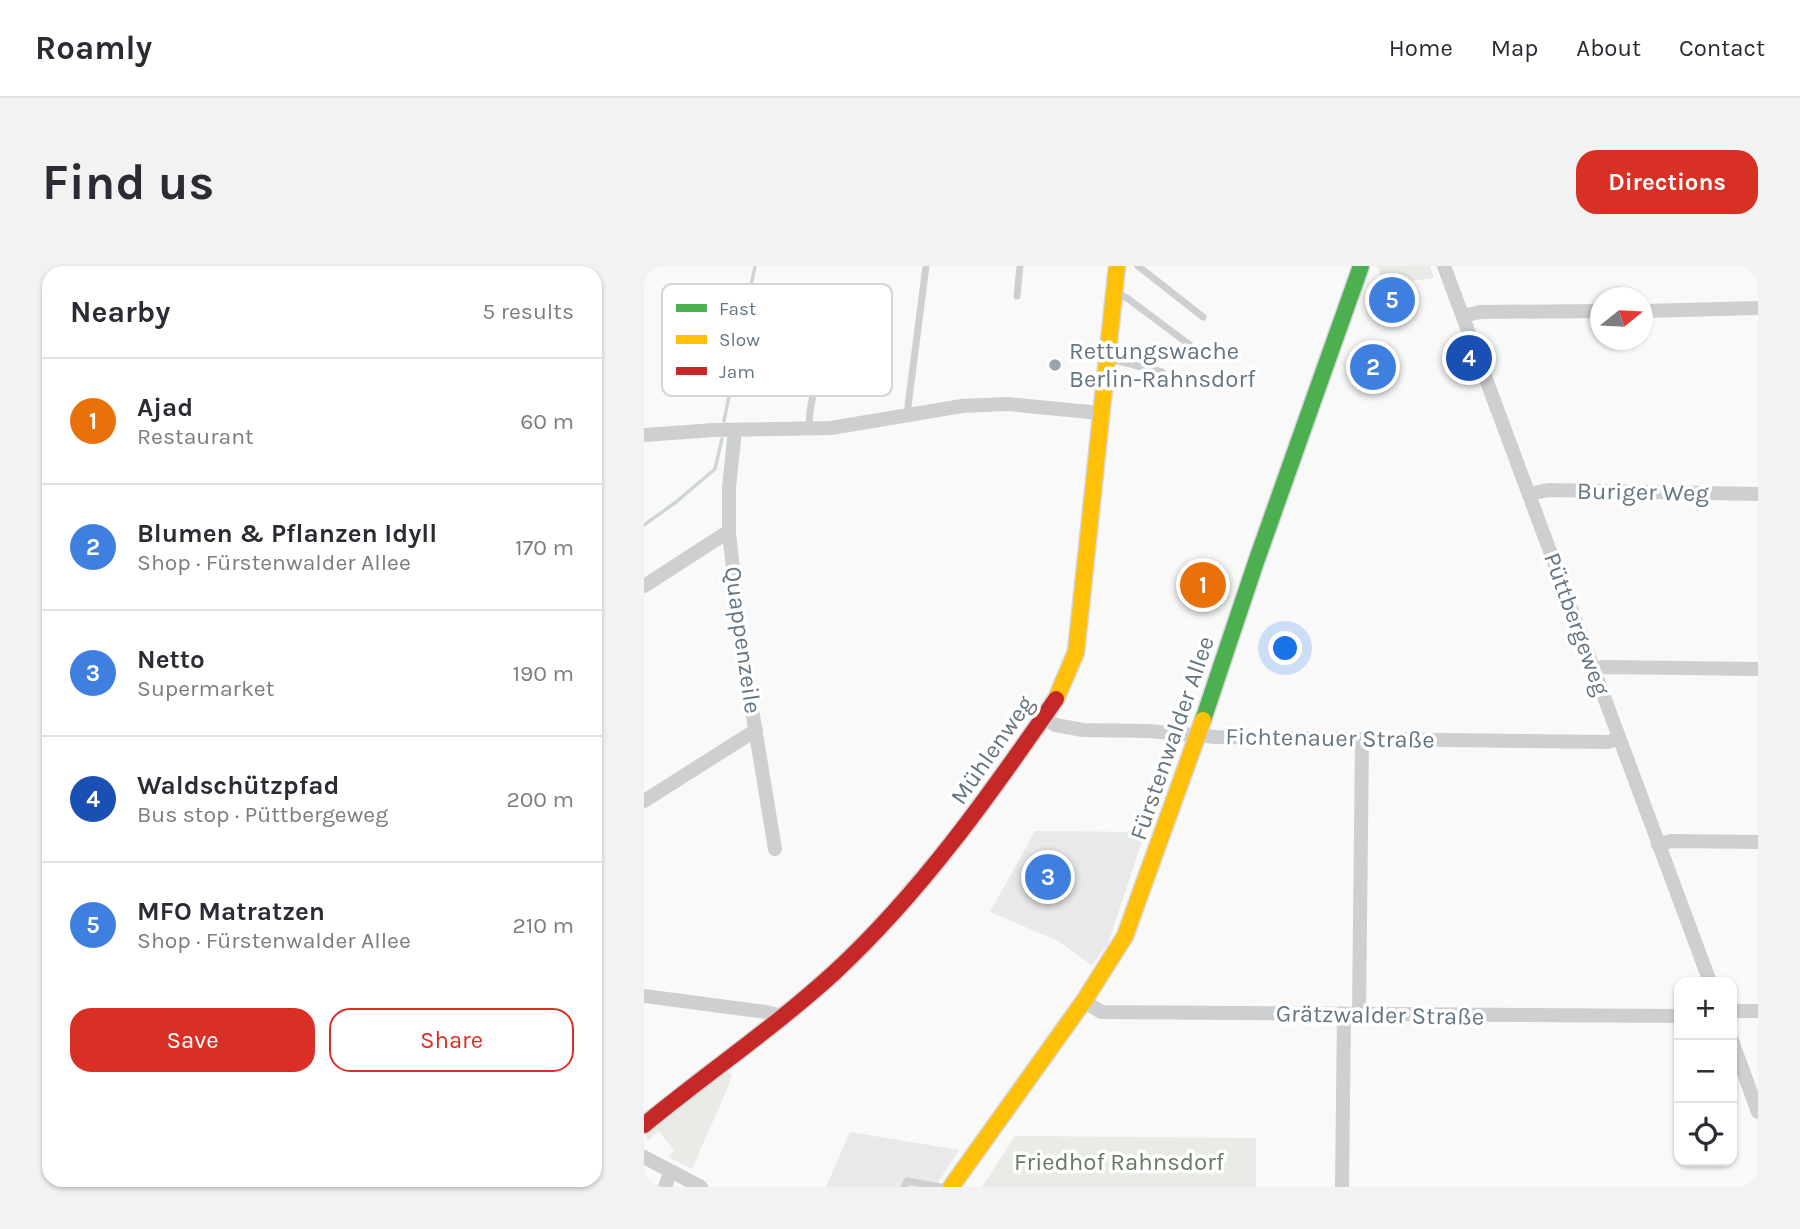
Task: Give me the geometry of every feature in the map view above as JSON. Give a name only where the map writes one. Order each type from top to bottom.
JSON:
[{"type":"street","name":"Mühlenweg","points":[[644,1125],[836,971],[925,880],[976,814],[1068,676],[1076,652],[1117,266]]},
{"type":"street","name":"Fürstenwalder Allee","points":[[951,1187],[1084,1001],[1125,936],[1198,736],[1361,266]]},
{"type":"street","name":"Püttbergeweg","points":[[1444,266],[1708,977]]},
{"type":"street","points":[[1653,311],[1758,308]]},
{"type":"street","points":[[1462,316],[1480,312],[1590,312]]},
{"type":"street","points":[[644,436],[735,430],[831,428],[962,406],[1007,404],[1100,413]]},
{"type":"street","name":"Quappenzeile","points":[[735,430],[729,487],[729,533],[742,649],[775,849]]},
{"type":"street","name":"Buriger Weg","points":[[1529,494],[1548,490],[1758,494]]},
{"type":"street","points":[[644,586],[729,533]]},
{"type":"street","points":[[1594,670],[1603,667],[1758,669]]},
{"type":"street","name":"Fichtenauer Straße","points":[[1043,717],[1055,725],[1083,730],[1148,731],[1198,736],[1608,742],[1619,739]]},
{"type":"street","points":[[644,801],[755,730]]},
{"type":"street","points":[[1342,1187],[1362,739]]},
{"type":"street","points":[[1658,845],[1671,841],[1758,842]]},
{"type":"street","points":[[644,996],[751,1013],[774,1014],[778,1020]]},
{"type":"street","name":"Grätzwalder Straße","points":[[1084,1001],[1101,1012],[1674,1016]]},
{"type":"street","points":[[1737,1011],[1758,1012]]},
{"type":"street","points":[[1737,1055],[1758,1112]]},
{"type":"street","points":[[644,1157],[701,1187]]},
{"type":"street","points":[[665,1187],[670,1173]]},
{"type":"lane","points":[[909,414],[926,266]]},
{"type":"lane","points":[[1017,296],[1020,266]]},
{"type":"lane","points":[[1138,266],[1203,317]]},
{"type":"lane","points":[[1114,292],[1128,298],[1190,345]]},
{"type":"lane","points":[[1106,358],[1162,372]]},
{"type":"lane","points":[[809,429],[813,396]]},
{"type":"lane","points":[[904,1186],[907,1181],[941,1187]]},
{"type":"shaded area","points":[[1035,831],[1145,832],[1108,944],[1092,965],[1058,941],[990,912]]},
{"type":"shaded area","points":[[850,1132],[959,1150],[935,1187],[826,1187]]},
{"type":"green space","points":[[1377,266],[1430,266],[1434,278],[1385,284]]},
{"type":"green space","points":[[727,1071],[732,1075],[728,1087],[692,1169],[668,1157],[674,1151],[659,1131],[647,1141],[646,1133]]},
{"type":"green space","name":"Friedhof Rahnsdorf","points":[[1015,1136],[1256,1138],[1256,1187],[982,1187]]},
{"type":"waterway","points":[[751,284],[755,266]]},
{"type":"waterway","points":[[724,421],[729,396]]},
{"type":"waterway","points":[[644,525],[715,469],[722,439]]},
{"type":"traffic: fast","points":[[1203,720],[1361,266]]},
{"type":"traffic: slow","points":[[1056,699],[1076,652],[1117,266]]},
{"type":"traffic: slow","points":[[951,1187],[1084,1001],[1125,936],[1203,720]]},
{"type":"traffic: jam","points":[[644,1125],[789,1012],[866,941],[953,842],[1056,699]]},
{"type":"place","name":"MFO Matratzen","points":[[1392,300]]},
{"type":"place","name":"Waldschützpfad","points":[[1469,358]]},
{"type":"place","name":"Rettungswache Berlin-Rahnsdorf","points":[[1055,365]]},
{"type":"place","name":"Blumen & Pflanzen Idyll","points":[[1373,367]]},
{"type":"place","name":"Ajad","points":[[1203,585]]},
{"type":"place","name":"Netto","points":[[1048,877]]}]
